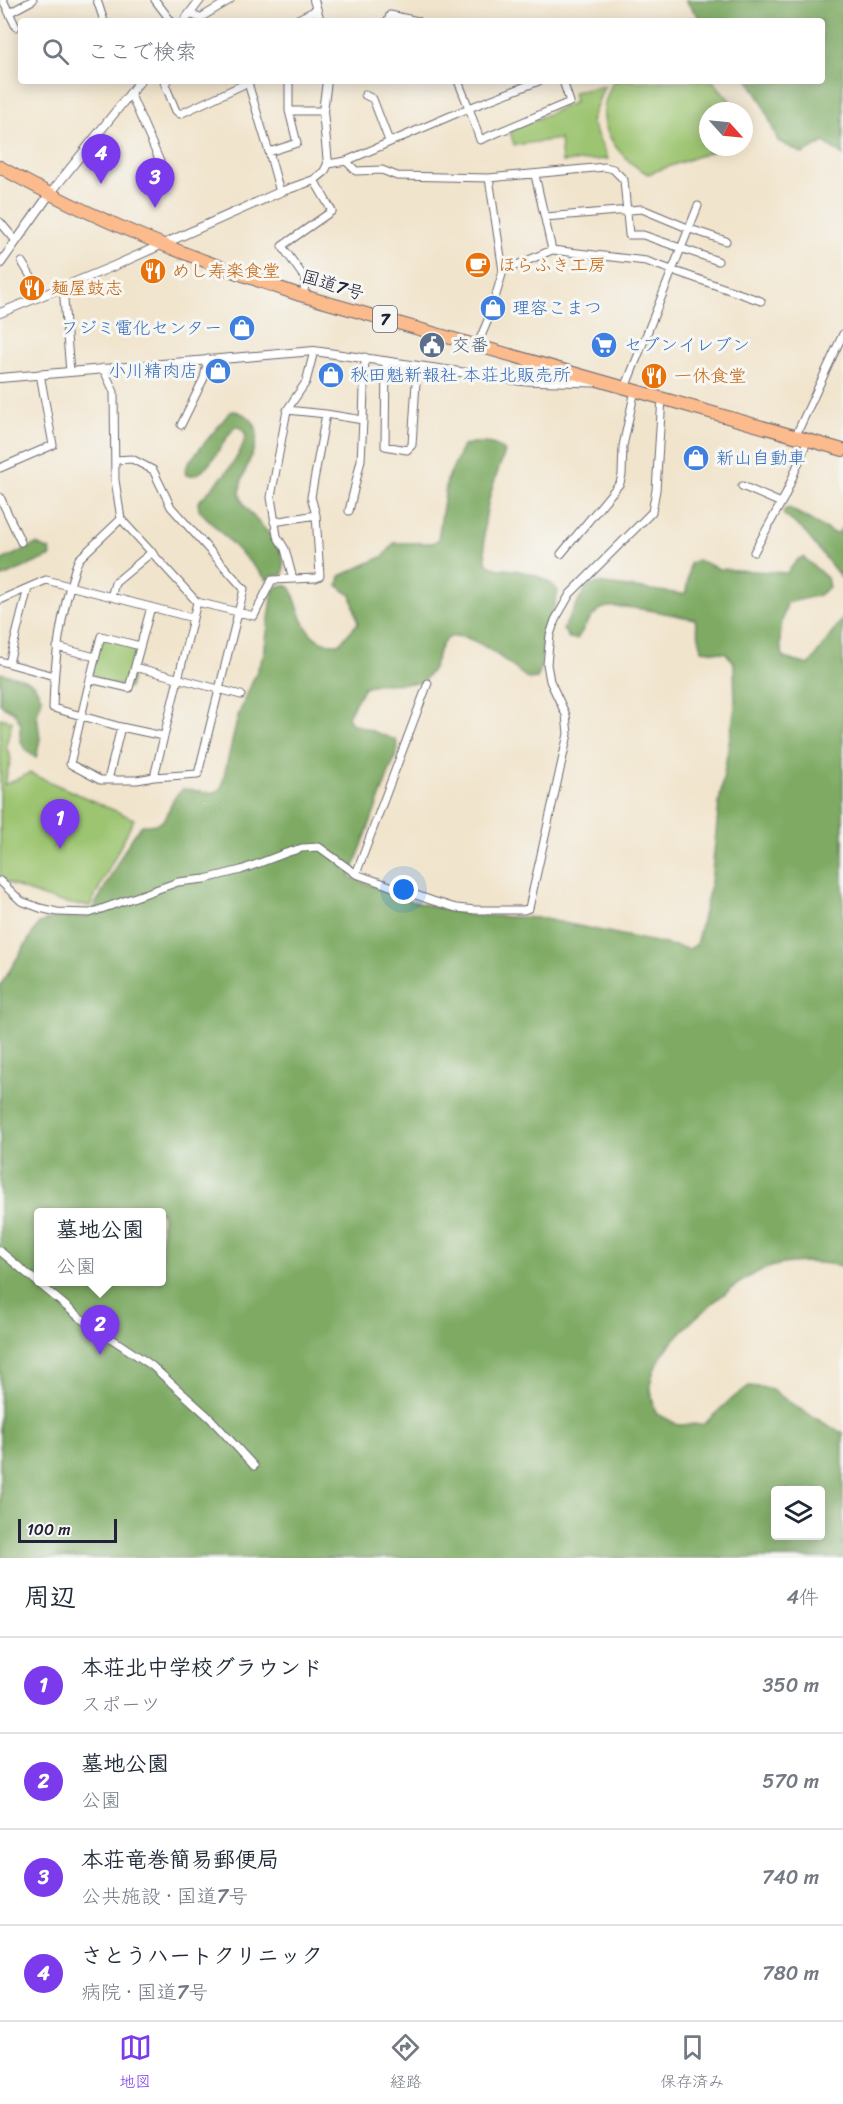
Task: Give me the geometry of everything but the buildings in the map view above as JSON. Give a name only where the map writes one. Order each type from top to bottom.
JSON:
[{"type":"highway","name":"国道7号","points":[[0,167],[49,195],[162,244],[230,271],[303,296],[843,450]]},
{"type":"street","points":[[3,0],[16,27]]},
{"type":"street","points":[[9,13],[33,0]]},
{"type":"street","points":[[97,0],[103,18]]},
{"type":"street","points":[[155,0],[169,18]]},
{"type":"street","points":[[187,17],[200,0]]},
{"type":"street","points":[[187,17],[200,18],[230,0]]},
{"type":"street","points":[[314,0],[319,18]]},
{"type":"street","points":[[300,18],[316,10]]},
{"type":"street","points":[[389,18],[390,15],[404,18]]},
{"type":"street","points":[[0,264],[49,195],[136,84]]},
{"type":"street","points":[[166,84],[176,111],[180,114],[246,84]]},
{"type":"street","points":[[251,84],[280,192]]},
{"type":"street","points":[[269,152],[297,142],[289,111],[289,84]]},
{"type":"street","points":[[1,311],[63,288],[280,192],[314,180],[324,172],[328,164],[323,111],[327,84]]},
{"type":"street","points":[[459,84],[480,140],[570,102],[564,84]]},
{"type":"street","points":[[328,164],[346,161],[389,141],[531,84]]},
{"type":"street","points":[[130,93],[168,180]]},
{"type":"street","points":[[365,95],[373,99],[389,141]]},
{"type":"street","points":[[289,111],[323,111]]},
{"type":"street","points":[[346,161],[356,171],[382,170],[397,176],[489,178],[605,167],[613,169],[624,180],[629,235],[643,236],[718,261]]},
{"type":"street","points":[[535,175],[552,250]]},
{"type":"street","points":[[477,346],[490,315],[503,271],[489,178]]},
{"type":"street","points":[[303,296],[306,280],[282,246],[332,211],[314,180]]},
{"type":"street","points":[[561,554],[620,483],[630,389],[698,207]]},
{"type":"street","points":[[546,217],[642,209],[726,242]]},
{"type":"street","points":[[0,222],[16,241]]},
{"type":"street","points":[[503,271],[552,250],[646,261],[761,301]]},
{"type":"street","points":[[22,262],[42,295]]},
{"type":"street","points":[[63,288],[70,372]]},
{"type":"street","points":[[796,435],[840,345],[843,334]]},
{"type":"street","points":[[293,579],[290,562],[277,536],[271,497],[287,410],[306,382],[314,351]]},
{"type":"street","points":[[0,378],[314,351],[522,381],[611,384]]},
{"type":"street","points":[[349,511],[361,460],[365,357]]},
{"type":"street","points":[[181,425],[204,378],[208,359]]},
{"type":"street","points":[[386,361],[385,446],[394,448],[407,450],[412,445],[417,367]]},
{"type":"street","points":[[522,381],[532,361]]},
{"type":"street","points":[[103,368],[114,392],[116,489],[121,519],[197,602],[254,616],[272,580],[320,576],[316,515],[311,497],[326,414]]},
{"type":"street","points":[[0,468],[53,445],[40,374]]},
{"type":"street","points":[[0,881],[21,901],[40,908],[57,912],[90,913],[178,882],[205,879],[241,870],[302,848],[318,847],[356,874],[456,908],[502,911],[529,908],[568,734],[566,715],[550,681],[547,664],[550,635],[555,620],[570,594],[652,512],[656,490],[662,398]]},
{"type":"street","points":[[287,410],[363,420]]},
{"type":"street","points":[[754,552],[781,503],[808,439]]},
{"type":"street","points":[[115,460],[132,459],[153,470],[171,507],[244,589],[198,774],[137,780],[100,780],[70,764],[101,636],[140,646]]},
{"type":"street","points":[[742,486],[781,503]]},
{"type":"street","points":[[0,497],[21,542]]},
{"type":"street","points":[[274,522],[316,515]]},
{"type":"street","points":[[121,519],[79,559],[70,586],[57,647],[52,708],[163,736]]},
{"type":"street","points":[[111,597],[115,583],[152,552]]},
{"type":"street","points":[[0,600],[46,580],[193,618]]},
{"type":"street","points":[[9,663],[28,588]]},
{"type":"street","points":[[154,777],[197,602]]},
{"type":"street","points":[[90,679],[129,688],[151,608]]},
{"type":"street","points":[[57,647],[95,657]]},
{"type":"street","points":[[0,661],[54,676]]},
{"type":"street","points":[[135,667],[241,695]]},
{"type":"street","points":[[356,874],[428,683]]},
{"type":"street","points":[[108,780],[121,727]]},
{"type":"street","points":[[0,1251],[34,1279]]},
{"type":"street","points":[[42,1286],[79,1317],[151,1365],[210,1418],[254,1466]]},
{"type":"green space","points":[[685,0],[843,0],[843,156],[824,142],[803,154],[778,141],[762,102],[751,84],[825,84],[825,18],[700,18]]},
{"type":"green space","points":[[612,84],[716,84],[731,102],[699,102],[699,156],[648,174],[631,163],[616,147],[606,129],[604,108]]},
{"type":"green space","points":[[604,86],[591,121],[608,159],[562,162],[560,139],[514,145],[510,131],[575,102],[573,92]]},
{"type":"green space","points":[[235,411],[248,417],[255,426],[257,436],[242,481],[240,491],[242,501],[272,538],[283,561],[283,575],[271,576],[267,580],[199,510],[198,502],[227,472],[239,454],[246,435],[242,429],[236,426],[230,432],[214,458],[201,472],[186,475],[185,470],[230,412]]},
{"type":"green space","points":[[472,443],[498,446],[505,452],[487,506],[484,534],[487,564],[495,568],[520,571],[536,576],[551,584],[558,591],[542,649],[540,672],[537,678],[528,679],[487,648],[462,637],[452,637],[442,645],[433,668],[422,683],[376,684],[364,687],[348,716],[351,723],[396,740],[398,749],[350,877],[411,901],[469,915],[540,918],[689,949],[696,945],[711,883],[719,803],[735,707],[734,663],[726,653],[702,650],[695,619],[661,612],[619,607],[601,609],[588,622],[577,639],[569,638],[563,629],[586,588],[597,583],[683,594],[686,592],[690,563],[698,560],[720,569],[787,573],[797,560],[803,557],[827,578],[829,587],[819,595],[787,603],[780,637],[784,658],[809,665],[843,618],[843,1266],[812,1262],[781,1264],[762,1270],[748,1278],[713,1302],[679,1334],[656,1367],[651,1386],[656,1413],[678,1425],[704,1424],[749,1386],[769,1388],[798,1408],[843,1432],[843,1558],[0,1558],[0,986],[39,923],[55,918],[87,917],[142,825],[153,825],[165,819],[176,795],[183,789],[214,793],[221,789],[238,716],[264,654],[273,591],[278,586],[288,586],[292,590],[306,628],[312,635],[328,643],[339,644],[358,623],[351,595],[338,585],[340,576],[384,556],[394,543],[433,543],[438,540],[447,480],[463,446]]},
{"type":"green space","points":[[789,508],[833,533],[838,533],[843,527],[843,580],[804,531],[783,514],[785,509]]},
{"type":"green space","points":[[36,544],[50,550],[51,556],[0,578],[0,561]]},
{"type":"green space","points":[[101,636],[140,646],[129,688],[90,679]]},
{"type":"green space","points":[[0,673],[22,678],[34,684],[42,699],[37,714],[40,739],[36,758],[22,744],[21,724],[14,712],[0,704]]},
{"type":"green space","points":[[0,718],[12,721],[6,746],[11,759],[4,785],[30,773],[134,819],[90,906],[54,900],[0,879]]},
{"type":"place","name":"さとうハートクリニック","points":[[101,184]]},
{"type":"place","name":"本荘竜巻簡易郵便局","points":[[155,208]]},
{"type":"place","name":"ほらふき工房","points":[[478,265]]},
{"type":"place","name":"めし寿楽食堂","points":[[153,271]]},
{"type":"place","name":"麺屋鼓志","points":[[32,288]]},
{"type":"place","name":"理容こまつ","points":[[493,308]]},
{"type":"place","name":"フジミ電化センター","points":[[242,328]]},
{"type":"place","name":"交番","points":[[432,345]]},
{"type":"place","name":"セブンイレブン","points":[[604,345]]},
{"type":"place","name":"小川精肉店","points":[[218,371]]},
{"type":"place","name":"秋田魁新報社 本荘北販売所","points":[[331,375]]},
{"type":"place","name":"一休食堂","points":[[654,376]]},
{"type":"place","name":"新山自動車","points":[[696,458]]},
{"type":"place","name":"本荘北中学校グラウンド","points":[[60,849]]},
{"type":"place","name":"墓地公園","points":[[100,1355]]}]
